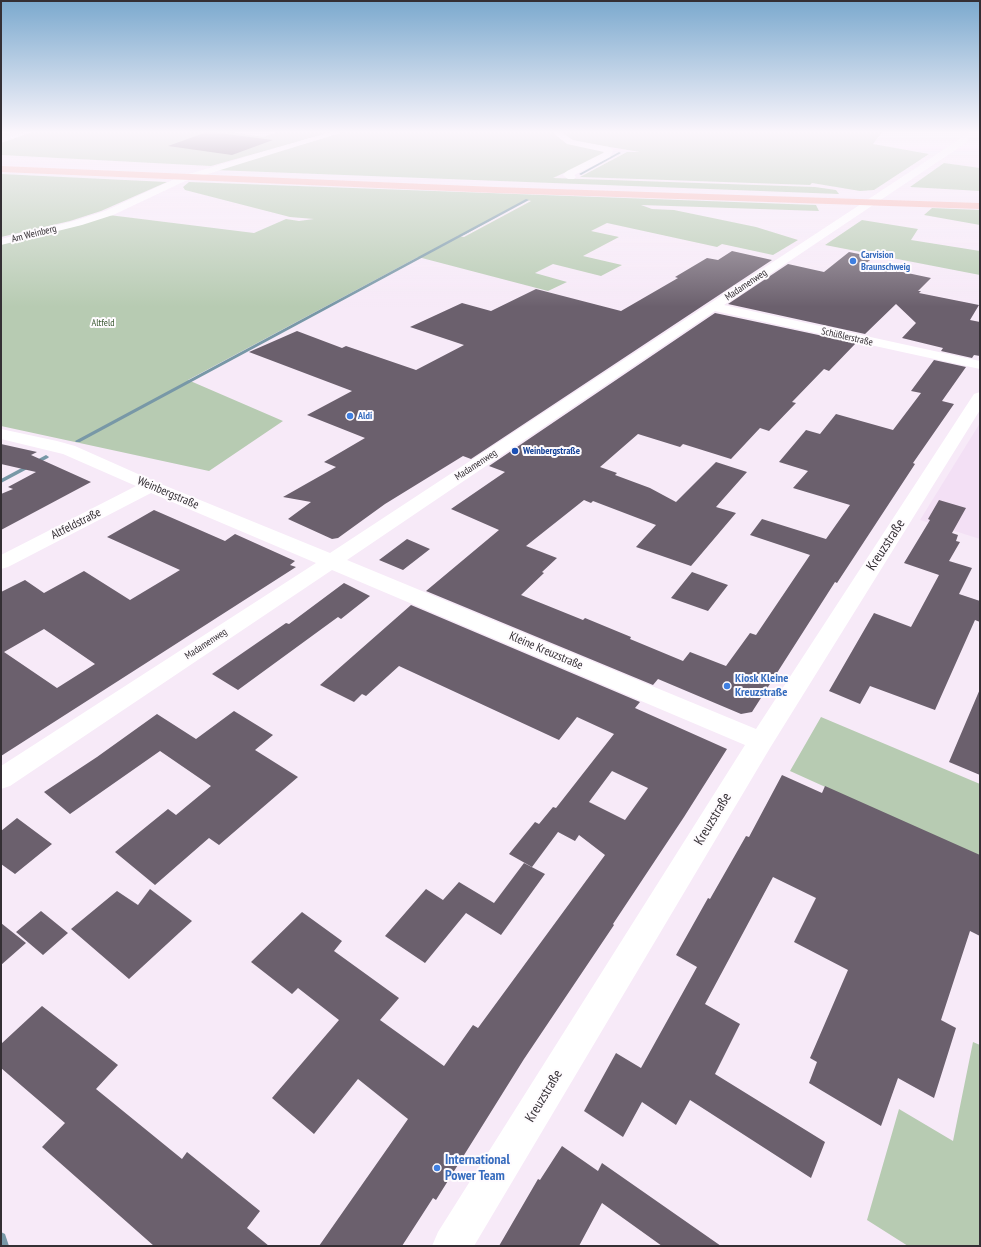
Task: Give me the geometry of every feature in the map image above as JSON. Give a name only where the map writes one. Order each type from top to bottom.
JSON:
[{"type":"highway","points":[[597,190],[955,203],[980,206]]},
{"type":"highway","points":[[955,203],[980,201]]},
{"type":"street","name":"Am Weinberg","points":[[1,242],[78,223],[109,213],[158,190]]},
{"type":"street","name":"Madamenweg","points":[[1,779],[332,561],[888,190]]},
{"type":"street","name":"Schüßlerstraße","points":[[713,306],[980,365]]},
{"type":"street","name":"Kreuzstraße","points":[[452,1246],[761,741],[980,397]]},
{"type":"street","name":"Weinbergstraße","points":[[1,434],[63,448],[150,486],[332,561]]},
{"type":"street","name":"Altfeldstraße","points":[[1,563],[150,486]]},
{"type":"street","name":"Kleine Kreuzstraße","points":[[332,561],[761,741]]},
{"type":"shaded area","points":[[980,423],[980,539],[920,520]]},
{"type":"green space","points":[[1,190],[148,190],[101,211],[70,221],[1,237]]},
{"type":"green space","name":"Altfeld","points":[[186,190],[412,190],[816,205],[819,211],[641,205],[652,209],[674,210],[756,227],[798,240],[773,255],[722,244],[717,247],[607,223],[591,231],[619,237],[583,256],[622,265],[601,276],[553,264],[535,273],[567,282],[548,291],[418,257],[188,380],[283,421],[209,471],[1,426],[1,243],[109,215],[254,233],[286,219],[299,221],[314,219],[290,217]],"holes":[[[527,200],[531,201],[464,237],[457,236],[464,235]]]},
{"type":"green space","points":[[740,190],[836,190],[839,194]]},
{"type":"green space","points":[[932,208],[980,210],[980,225],[924,215]]},
{"type":"green space","points":[[862,220],[918,229],[911,240],[980,251],[980,275],[825,245]]},
{"type":"green space","points":[[821,717],[980,784],[980,857],[790,771]]},
{"type":"green space","points":[[973,1042],[980,1045],[980,1246],[908,1246],[867,1220],[899,1109],[953,1141]]},
{"type":"building","points":[[732,251],[772,260],[471,459],[463,456],[385,504],[338,538],[332,539],[288,519],[311,502],[283,497],[336,467],[324,462],[365,438],[307,415],[352,391],[249,352],[297,331],[342,348],[346,346],[416,370],[464,345],[410,327],[462,303],[491,311],[536,289],[621,311],[678,278],[675,277],[707,258],[718,260]]},
{"type":"building","points":[[849,252],[874,257],[865,264],[931,278],[918,291],[921,291],[919,293],[979,305],[970,320],[980,322],[980,356],[974,355],[972,358],[941,351],[943,348],[902,338],[916,323],[896,304],[865,334],[728,304],[788,264],[824,272]]},
{"type":"building","points":[[715,313],[856,343],[829,371],[824,369],[792,402],[796,403],[769,431],[760,428],[731,459],[683,444],[680,447],[638,434],[600,467],[617,473],[615,475],[650,488],[676,502],[716,462],[747,472],[716,507],[736,513],[691,566],[636,547],[656,525],[593,501],[591,503],[584,500],[526,546],[557,558],[521,595],[583,620],[585,618],[683,661],[690,652],[726,666],[750,633],[756,635],[810,555],[750,535],[762,519],[826,539],[850,505],[793,488],[808,471],[779,462],[806,430],[820,434],[836,414],[893,430],[921,393],[911,391],[934,360],[966,367],[942,401],[954,404],[913,463],[915,464],[837,583],[835,582],[752,712],[741,714],[658,679],[653,685],[426,591],[499,530],[451,509],[505,472],[489,466]]},
{"type":"building","points":[[1,444],[37,452],[31,455],[91,482],[1,530],[1,494],[13,489],[8,487],[36,472],[1,464]]},
{"type":"building","points":[[939,500],[966,508],[952,533],[958,535],[956,541],[960,542],[949,561],[972,568],[959,594],[980,601],[980,622],[975,620],[935,710],[870,686],[860,704],[829,691],[874,613],[911,627],[939,575],[904,563],[930,520],[928,519]]},
{"type":"building","points":[[154,510],[225,541],[235,534],[295,561],[290,565],[296,567],[1,756],[1,592],[25,580],[44,593],[84,571],[130,600],[180,570],[107,537]],"holes":[[[44,629],[95,664],[57,688],[4,652]]]},
{"type":"building","points":[[407,539],[430,549],[403,570],[379,560]]},
{"type":"building","points":[[692,572],[728,585],[708,611],[671,598]]},
{"type":"building","points":[[344,583],[370,596],[341,619],[338,617],[238,690],[212,674],[286,623],[289,624]]},
{"type":"building","points":[[411,605],[640,702],[635,708],[727,749],[613,924],[614,925],[524,1059],[436,1200],[433,1198],[402,1246],[319,1246],[408,1119],[358,1079],[314,1134],[272,1098],[339,1020],[298,988],[292,994],[251,962],[302,912],[342,941],[334,951],[399,998],[380,1020],[444,1066],[473,1025],[478,1028],[605,855],[579,835],[575,841],[558,832],[532,867],[509,854],[535,822],[539,824],[553,807],[556,808],[614,734],[577,717],[559,740],[399,666],[366,696],[362,694],[354,702],[320,685]],"holes":[[[612,771],[648,788],[625,820],[589,802]]]},
{"type":"building","points":[[980,689],[980,775],[949,762]]},
{"type":"building","points":[[234,711],[273,735],[255,750],[298,777],[219,845],[209,838],[155,885],[115,852],[168,809],[176,815],[211,786],[160,751],[70,814],[44,792],[97,757],[157,714],[196,739]]},
{"type":"building","points":[[782,775],[822,793],[825,786],[980,855],[980,936],[970,931],[941,1020],[956,1028],[934,1098],[898,1078],[881,1126],[809,1083],[817,1062],[810,1058],[848,970],[794,942],[816,898],[773,877],[705,1004],[740,1024],[715,1074],[825,1142],[811,1178],[690,1100],[676,1125],[642,1102],[623,1137],[584,1111],[616,1053],[641,1068],[697,967],[676,955],[708,898],[710,899],[746,836],[749,837]]},
{"type":"building","points":[[17,818],[52,844],[15,874],[1,864],[1,831]]},
{"type":"building","points":[[524,863],[545,874],[501,935],[466,913],[425,963],[385,936],[426,889],[443,900],[459,882],[494,903]]},
{"type":"building","points":[[150,889],[192,921],[129,979],[71,929],[117,891],[138,905]]},
{"type":"building","points":[[41,911],[68,933],[43,955],[16,932]]},
{"type":"building","points":[[1,923],[26,943],[1,965]]},
{"type":"building","points":[[42,1006],[118,1065],[96,1089],[182,1159],[187,1152],[260,1211],[247,1228],[269,1246],[154,1246],[42,1147],[65,1123],[1,1068],[1,1044]]},
{"type":"building","points":[[562,1146],[598,1171],[602,1163],[721,1246],[662,1246],[602,1203],[579,1246],[499,1246],[538,1179],[540,1180]]},
{"type":"waterway","points":[[78,441],[527,200]]},
{"type":"waterway","points":[[1,481],[46,457]]},
{"type":"waterway","points":[[1,1238],[3,1246]]},
{"type":"place","name":"Carvision Braunschweig","points":[[853,261]]},
{"type":"place","name":"Aldi","points":[[350,416]]},
{"type":"place","name":"Weinbergstraße","points":[[515,451]]},
{"type":"place","name":"Kiosk Kleine Kreuzstraße","points":[[727,686]]},
{"type":"place","name":"International Power Team","points":[[437,1168]]}]
